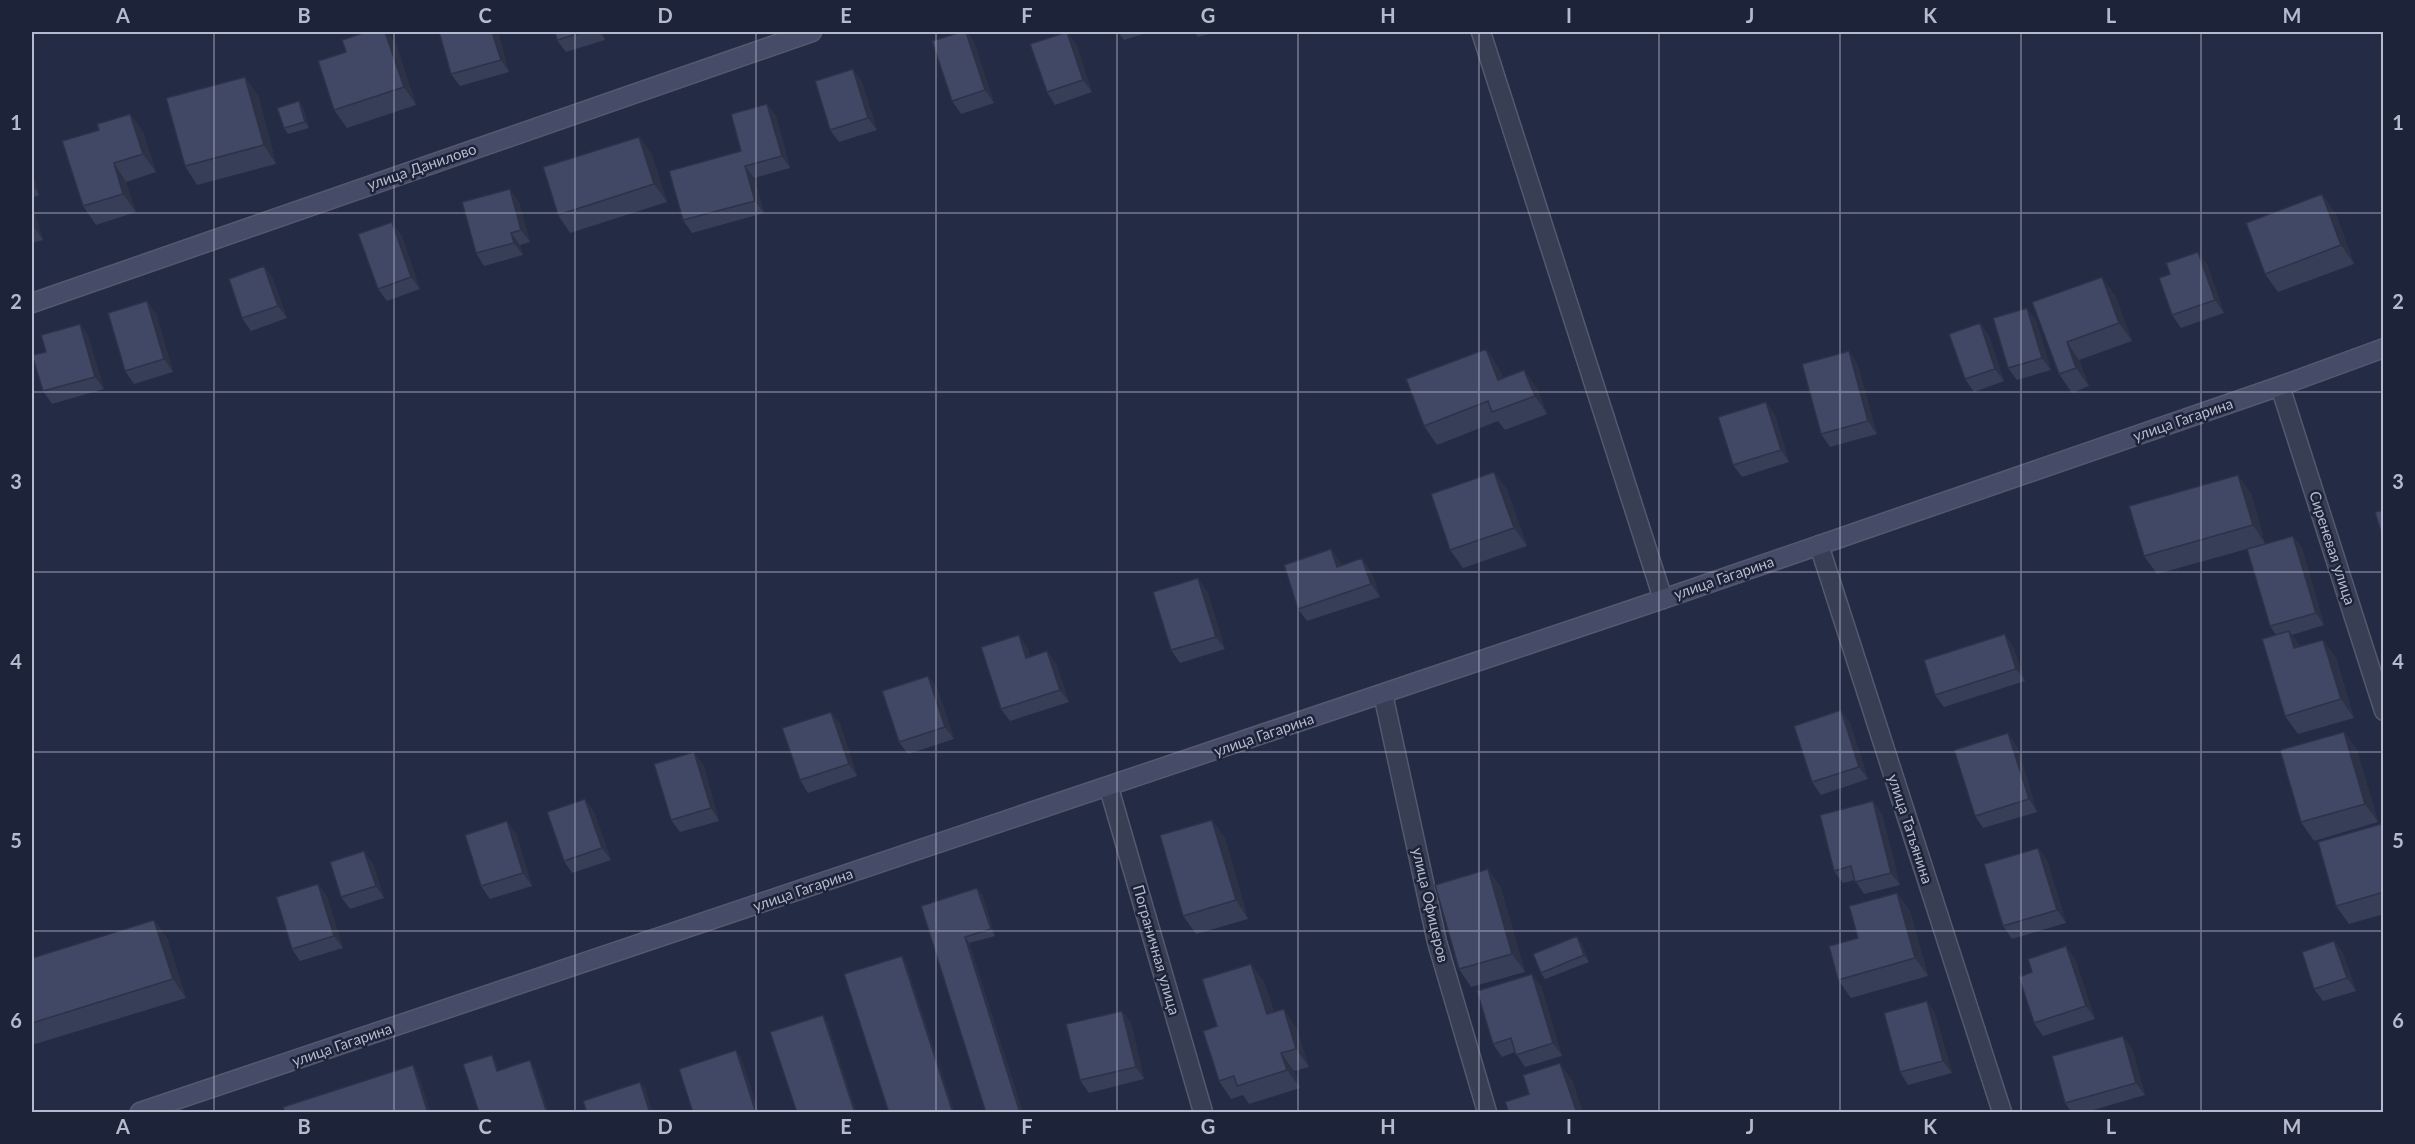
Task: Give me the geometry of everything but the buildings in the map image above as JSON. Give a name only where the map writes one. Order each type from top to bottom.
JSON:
[{"type":"street","name":"улица Данилово","points":[[32,303],[812,32]]},
{"type":"street","points":[[1481,32],[1663,599]]},
{"type":"street","name":"улица Гагарина","points":[[140,1113],[1109,788],[1819,546],[2384,348]]},
{"type":"street","name":"Сиреневая улица","points":[[2280,386],[2384,711]]},
{"type":"street","name":"улица Татьянина","points":[[1819,546],[2002,1113]]},
{"type":"street","name":"улица Офицеров","points":[[1383,694],[1437,942],[1487,1113]]},
{"type":"street","name":"Пограничная улица","points":[[1109,788],[1203,1113]]}]
